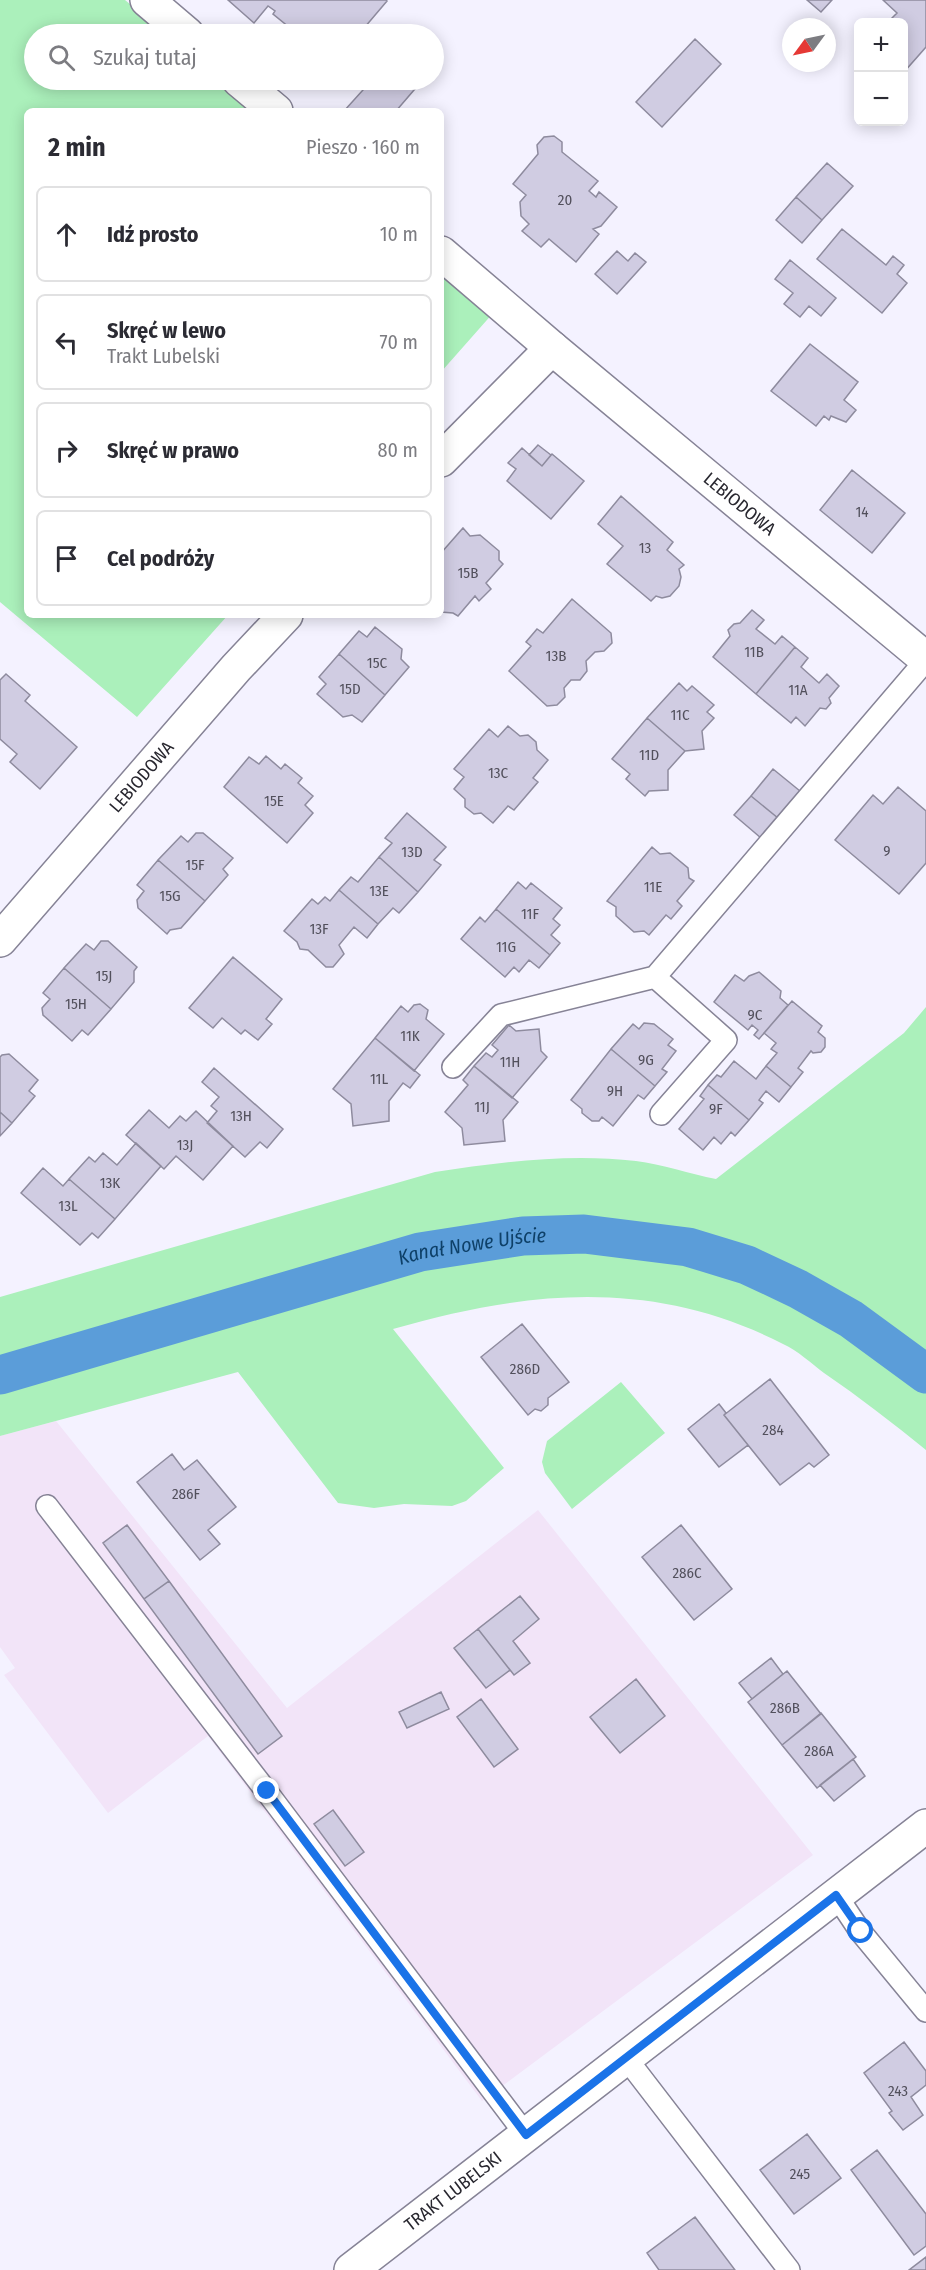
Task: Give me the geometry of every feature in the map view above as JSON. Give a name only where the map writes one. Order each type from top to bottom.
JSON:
[{"type":"street","points":[[147,0],[175,24]]},
{"type":"street","points":[[251,90],[272,108]]},
{"type":"street","name":"LEBIODOWA","points":[[444,256],[926,660]]},
{"type":"street","points":[[444,457],[552,348]]},
{"type":"street","name":"LEBIODOWA","points":[[0,940],[236,668],[283,618]]},
{"type":"street","name":"TRAKT LUBELSKI","points":[[351,2270],[926,1826]]},
{"type":"lane","points":[[453,1067],[501,1015],[656,977],[926,660]]},
{"type":"lane","points":[[656,977],[726,1040],[661,1114]]},
{"type":"lane","points":[[47,1506],[267,1791],[526,2135]]},
{"type":"lane","points":[[836,1895],[861,1931],[926,2011]]},
{"type":"lane","points":[[626,2058],[789,2270]]},
{"type":"shaded area","points":[[56,1421],[287,1708],[538,1510],[813,1855],[482,2101],[208,1736],[108,1813],[4,1675],[15,1668],[0,1647],[0,1436]]},
{"type":"green space","points":[[0,0],[125,0],[154,24],[24,24],[24,90],[231,90],[252,108],[24,108],[24,618],[225,618],[137,717],[0,602]]},
{"type":"green space","points":[[444,271],[494,312],[444,369]]},
{"type":"green space","points":[[926,1007],[926,1450],[863,1401],[783,1344],[735,1323],[687,1308],[639,1300],[590,1297],[542,1299],[493,1306],[393,1329],[504,1468],[466,1501],[452,1506],[404,1504],[374,1508],[338,1503],[238,1372],[0,1436],[0,1297],[435,1172],[509,1162],[585,1158],[646,1162],[716,1179],[904,1033]]},
{"type":"green space","points":[[621,1382],[665,1433],[572,1509],[545,1473],[542,1462],[547,1441]]},
{"type":"building","points":[[228,0],[387,1],[367,24],[285,24],[273,14],[275,11],[268,6],[254,23]]},
{"type":"building","points":[[807,0],[832,0],[821,12]]},
{"type":"building","points":[[883,0],[926,0],[926,47],[908,67],[908,18],[892,18],[897,13]]},
{"type":"building","points":[[695,39],[721,64],[662,127],[636,102]]},
{"type":"building","points":[[363,90],[414,90],[399,108],[347,108]]},
{"type":"building","points":[[554,136],[562,142],[562,152],[598,181],[589,191],[596,197],[599,192],[617,207],[601,226],[593,229],[599,234],[576,262],[549,239],[541,247],[522,231],[529,224],[521,216],[520,202],[526,195],[513,184],[538,154],[537,145],[544,137]]},
{"type":"building","points":[[827,163],[853,186],[822,220],[796,197]]},
{"type":"building","points":[[796,197],[822,220],[802,243],[776,220]]},
{"type":"building","points":[[842,229],[886,265],[893,256],[904,265],[897,274],[907,283],[882,313],[817,259]]},
{"type":"building","points":[[617,251],[628,261],[635,253],[646,262],[617,294],[595,274]]},
{"type":"building","points":[[790,260],[836,298],[821,316],[809,306],[800,317],[784,304],[793,293],[775,279]]},
{"type":"building","points":[[810,344],[858,382],[844,400],[856,410],[846,422],[831,416],[829,420],[824,416],[816,426],[771,391]]},
{"type":"building","points":[[538,445],[551,455],[542,466],[529,455]]},
{"type":"building","points":[[522,448],[542,466],[552,454],[584,481],[551,519],[507,481],[516,469],[508,463]]},
{"type":"building","points":[[852,470],[905,513],[872,553],[820,510]]},
{"type":"building","points":[[621,496],[673,542],[667,550],[684,565],[679,569],[681,577],[679,586],[670,596],[662,598],[656,596],[651,601],[607,564],[623,546],[598,524]]},
{"type":"building","points":[[463,528],[470,536],[480,535],[499,551],[499,560],[503,564],[486,583],[491,589],[479,601],[475,596],[458,616],[444,612],[444,550]]},
{"type":"building","points":[[572,599],[611,633],[612,643],[604,651],[595,652],[586,661],[587,671],[580,680],[571,680],[564,688],[565,697],[557,705],[547,706],[509,671],[531,646],[526,642],[537,629],[543,633]]},
{"type":"building","points":[[752,610],[764,620],[756,629],[775,644],[782,636],[795,647],[756,694],[713,657],[730,636],[728,630],[734,624],[740,623]]},
{"type":"building","points":[[375,627],[402,649],[401,659],[409,667],[385,695],[339,654],[359,631],[367,637]]},
{"type":"building","points":[[795,647],[808,658],[801,667],[819,683],[827,674],[839,686],[829,698],[831,703],[826,709],[820,708],[805,726],[796,717],[791,723],[756,694]]},
{"type":"building","points":[[339,654],[385,695],[362,722],[352,715],[343,717],[317,694],[326,684],[319,677]]},
{"type":"building","points":[[6,674],[30,695],[25,701],[77,747],[40,789],[10,762],[17,754],[0,739],[0,680]]},
{"type":"building","points":[[679,683],[687,691],[692,686],[714,705],[707,712],[714,718],[702,731],[704,749],[685,751],[647,718]]},
{"type":"building","points":[[647,718],[685,751],[668,770],[668,790],[649,791],[645,796],[626,779],[630,774],[612,759]]},
{"type":"building","points":[[508,726],[520,736],[528,735],[536,742],[537,750],[548,760],[533,778],[538,782],[514,810],[508,806],[493,823],[481,813],[474,814],[465,807],[465,799],[454,789],[464,777],[454,769],[489,729],[498,737]]},
{"type":"building","points":[[266,756],[281,769],[285,764],[302,778],[298,783],[313,796],[305,805],[313,813],[287,843],[224,787],[249,757],[259,764]]},
{"type":"building","points":[[773,769],[800,791],[778,818],[751,796]]},
{"type":"building","points":[[898,787],[926,811],[926,863],[899,894],[835,840],[873,795],[883,804]]},
{"type":"building","points":[[751,796],[778,818],[761,838],[734,815]]},
{"type":"building","points":[[407,813],[446,847],[434,860],[441,865],[418,892],[379,857],[392,843],[385,838]]},
{"type":"building","points":[[196,833],[203,833],[233,858],[223,869],[228,875],[205,901],[158,860],[181,836],[188,842]]},
{"type":"building","points":[[652,847],[660,854],[670,853],[688,868],[689,878],[694,881],[677,901],[682,906],[671,919],[666,915],[649,935],[644,931],[634,932],[616,916],[616,907],[607,901]]},
{"type":"building","points":[[379,857],[418,892],[399,913],[393,908],[378,924],[339,890],[351,877],[358,882]]},
{"type":"building","points":[[158,860],[205,901],[181,928],[170,930],[167,934],[138,908],[137,900],[144,891],[137,885]]},
{"type":"building","points":[[518,882],[526,889],[531,883],[562,908],[553,919],[560,925],[551,935],[560,943],[550,955],[496,909]]},
{"type":"building","points":[[339,890],[378,924],[367,938],[354,927],[339,945],[344,954],[333,967],[326,967],[308,950],[300,949],[297,942],[284,931],[312,899],[318,904],[325,897],[330,901]]},
{"type":"building","points":[[496,909],[550,955],[539,968],[529,960],[519,972],[514,967],[505,977],[461,939],[480,917],[485,922]]},
{"type":"building","points":[[101,941],[108,941],[137,967],[134,971],[134,982],[111,1009],[64,968],[86,944],[94,950]]},
{"type":"building","points":[[233,957],[282,999],[266,1019],[272,1024],[258,1040],[245,1030],[241,1034],[222,1018],[213,1028],[189,1008]]},
{"type":"building","points":[[64,968],[111,1009],[88,1035],[82,1030],[72,1041],[43,1015],[42,1008],[50,999],[43,993]]},
{"type":"building","points":[[759,972],[781,991],[780,998],[788,1005],[759,1039],[754,1035],[758,1030],[752,1025],[748,1030],[714,1002],[735,975],[744,981]]},
{"type":"building","points":[[792,1001],[822,1026],[818,1032],[825,1038],[825,1047],[821,1052],[811,1051],[798,1068],[803,1072],[791,1087],[766,1066],[777,1053],[771,1049],[776,1043],[764,1033]]},
{"type":"building","points":[[420,1004],[428,1010],[426,1019],[444,1034],[414,1071],[375,1038],[401,1006],[408,1012],[414,1005]]},
{"type":"building","points":[[644,1023],[654,1024],[673,1039],[668,1045],[676,1051],[662,1069],[667,1072],[655,1086],[611,1049],[633,1024],[639,1029]]},
{"type":"building","points":[[509,1025],[516,1031],[539,1029],[541,1051],[547,1057],[512,1098],[474,1066],[486,1053],[492,1057],[498,1050],[492,1045]]},
{"type":"building","points":[[375,1038],[420,1075],[410,1088],[403,1083],[389,1101],[389,1121],[353,1126],[351,1104],[333,1089]]},
{"type":"building","points":[[611,1049],[655,1086],[644,1099],[638,1095],[613,1126],[602,1117],[599,1121],[592,1121],[571,1100]]},
{"type":"building","points":[[9,1054],[38,1080],[29,1091],[35,1096],[12,1123],[0,1112],[0,1057]]},
{"type":"building","points":[[734,1061],[756,1079],[766,1066],[791,1087],[779,1102],[766,1091],[759,1100],[763,1103],[749,1120],[708,1085],[717,1075],[721,1077]]},
{"type":"building","points":[[474,1066],[518,1102],[503,1120],[505,1141],[464,1145],[462,1128],[445,1112],[468,1085],[463,1080]]},
{"type":"building","points":[[214,1068],[283,1129],[267,1148],[260,1142],[245,1157],[207,1123],[217,1111],[211,1106],[219,1097],[202,1082]]},
{"type":"building","points":[[708,1085],[749,1120],[735,1136],[731,1132],[721,1144],[714,1137],[703,1150],[679,1129],[704,1099],[700,1096]]},
{"type":"building","points":[[149,1110],[169,1128],[180,1116],[186,1121],[196,1111],[233,1146],[203,1180],[176,1156],[164,1169],[126,1135]]},
{"type":"building","points":[[0,1112],[12,1123],[0,1136]]},
{"type":"building","points":[[136,1143],[161,1166],[115,1219],[69,1179],[89,1157],[95,1162],[103,1153],[117,1165]]},
{"type":"building","points":[[43,1168],[63,1186],[69,1179],[115,1219],[98,1238],[92,1233],[80,1245],[21,1193]]},
{"type":"building","points":[[522,1324],[569,1382],[548,1398],[548,1405],[541,1411],[535,1409],[528,1415],[481,1357]]},
{"type":"building","points":[[770,1379],[829,1455],[814,1467],[809,1463],[780,1485],[724,1415]]},
{"type":"building","points":[[719,1404],[726,1413],[724,1415],[748,1445],[719,1467],[688,1429]]},
{"type":"building","points":[[172,1454],[184,1470],[197,1460],[236,1507],[208,1530],[220,1544],[200,1560],[137,1482]]},
{"type":"building","points":[[127,1525],[169,1581],[144,1599],[103,1543]]},
{"type":"building","points":[[681,1525],[732,1589],[694,1620],[642,1557]]},
{"type":"building","points":[[169,1581],[282,1736],[258,1754],[144,1599]]},
{"type":"building","points":[[520,1596],[539,1619],[513,1641],[530,1663],[514,1675],[478,1629]]},
{"type":"building","points":[[478,1629],[510,1670],[486,1688],[454,1648]]},
{"type":"building","points":[[771,1658],[783,1674],[752,1699],[739,1683]]},
{"type":"building","points":[[787,1671],[821,1714],[782,1745],[748,1702]]},
{"type":"building","points":[[636,1679],[665,1716],[620,1753],[590,1717]]},
{"type":"building","points":[[441,1692],[449,1709],[407,1728],[399,1712]]},
{"type":"building","points":[[481,1699],[518,1749],[494,1767],[457,1717]]},
{"type":"building","points":[[821,1713],[856,1757],[817,1788],[782,1745]]},
{"type":"building","points":[[853,1759],[865,1776],[834,1801],[820,1785]]},
{"type":"building","points":[[333,1810],[364,1852],[345,1866],[314,1824]]},
{"type":"building","points":[[904,2042],[926,2071],[926,2085],[911,2097],[923,2115],[903,2130],[889,2113],[892,2111],[864,2073]]},
{"type":"building","points":[[807,2134],[841,2178],[794,2214],[760,2170]]},
{"type":"building","points":[[877,2150],[926,2214],[926,2246],[914,2255],[851,2170]]},
{"type":"building","points":[[695,2217],[735,2270],[659,2270],[647,2253]]},
{"type":"building","points":[[926,2257],[926,2270],[909,2270]]},
{"type":"waterway","name":"Kanał Nowe Ujście","points":[[0,1375],[420,1252],[523,1236],[584,1234],[688,1247],[747,1265],[798,1289],[851,1319],[926,1374]]},
{"type":"route","points":[[267,1791],[526,2135],[836,1895],[861,1931]]}]
